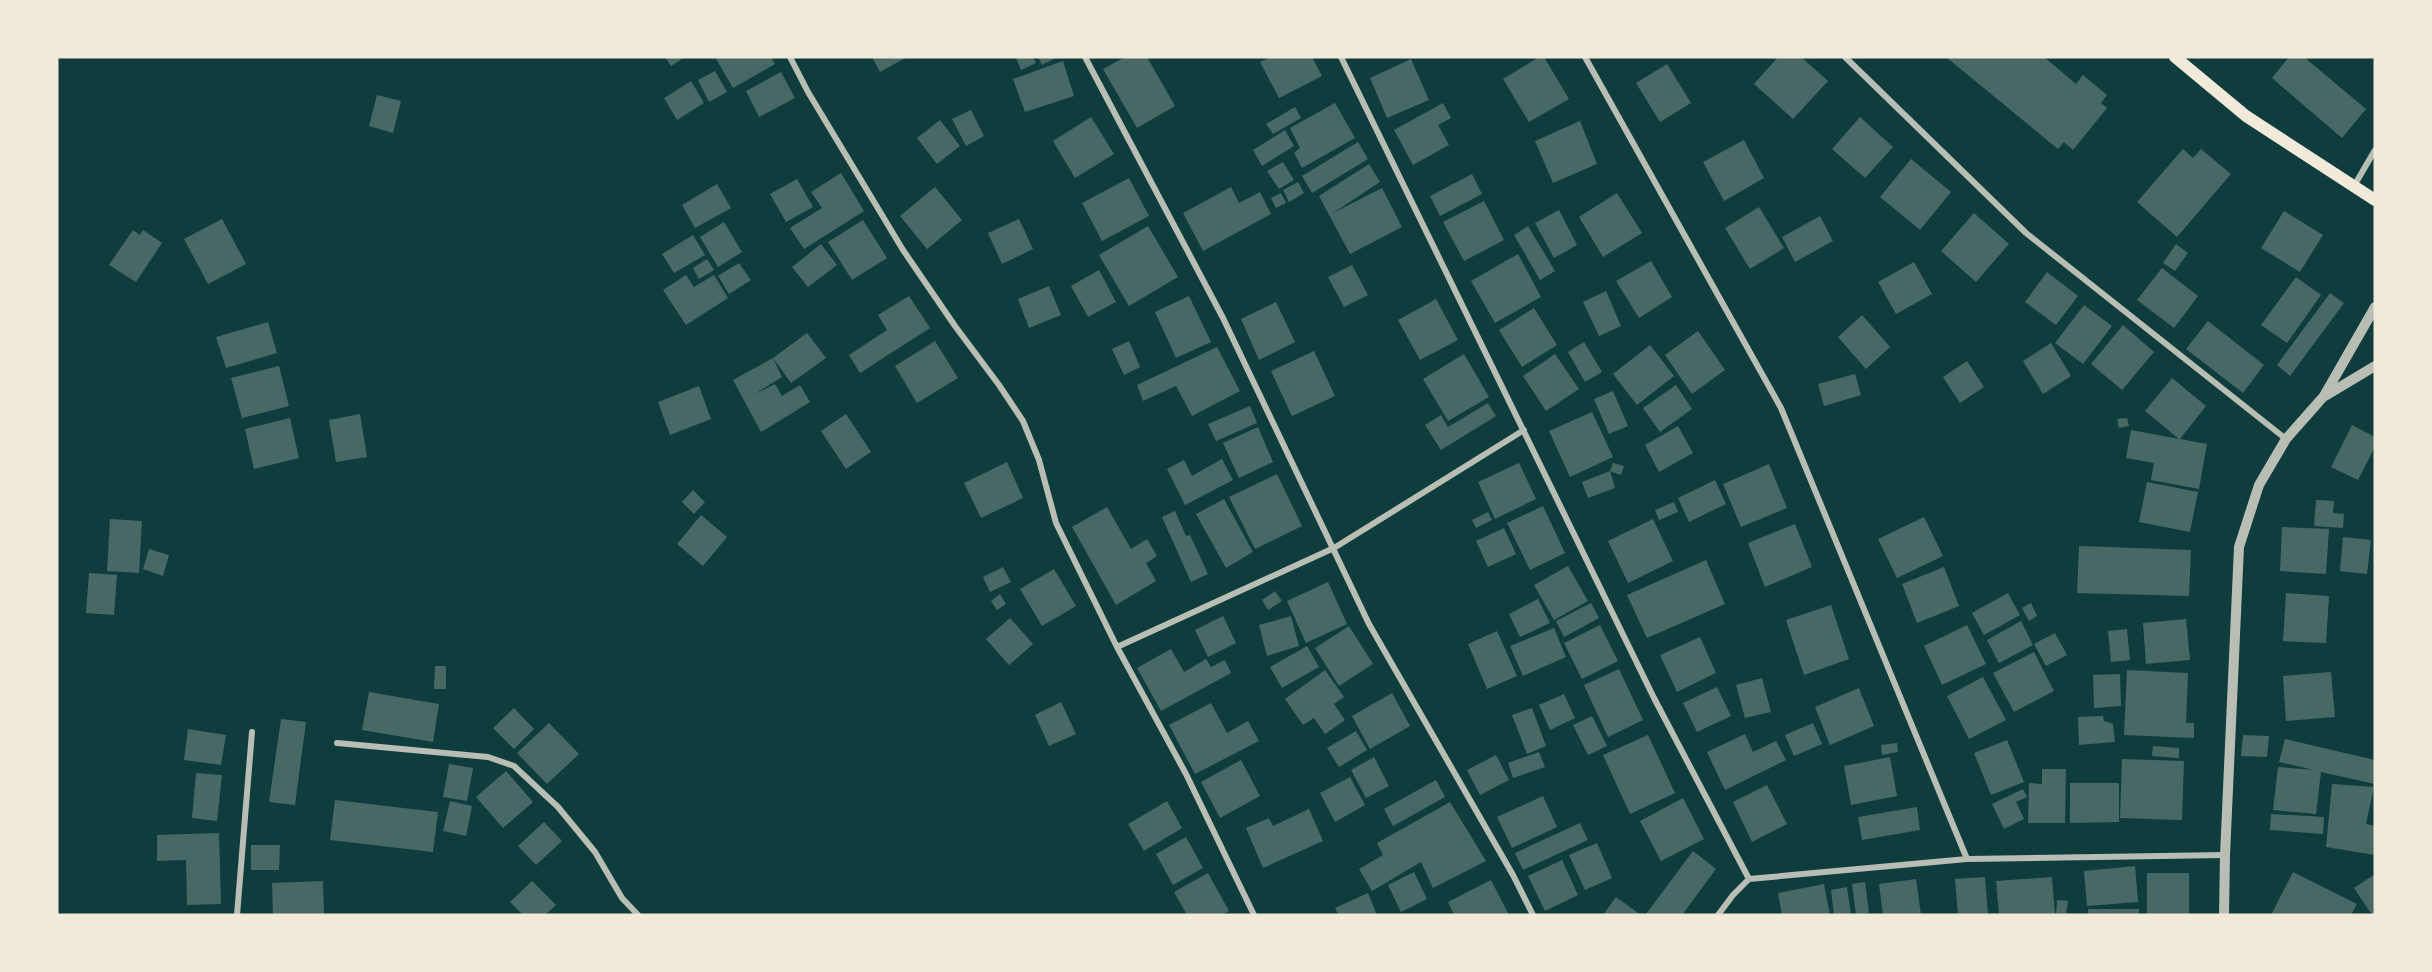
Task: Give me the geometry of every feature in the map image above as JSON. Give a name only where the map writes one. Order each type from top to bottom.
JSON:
[{"type":"main road","points":[[2175,57],[2246,116],[2375,200]]},
{"type":"street","points":[[790,57],[903,250],[1023,421],[1039,460],[1056,523],[1117,647],[1186,774],[1254,915]]},
{"type":"street","points":[[1085,57],[1224,318],[1369,624],[1513,875],[1533,915]]},
{"type":"street","points":[[1341,57],[1654,698],[1749,879]]},
{"type":"street","points":[[1585,57],[1781,408],[1966,859]]},
{"type":"street","points":[[1845,57],[2026,233],[2286,439]]},
{"type":"street","points":[[2353,187],[2375,150]]},
{"type":"street","points":[[2224,915],[2240,546],[2259,484],[2286,439],[2324,396],[2375,307]]},
{"type":"street","points":[[2324,396],[2375,366]]},
{"type":"street","points":[[1117,647],[1334,548],[1524,430]]},
{"type":"street","points":[[237,915],[252,732]]},
{"type":"street","points":[[337,743],[488,757],[514,766],[558,807],[595,852],[622,898],[638,915]]},
{"type":"street","points":[[1718,915],[1749,879],[1966,859],[2225,855]]},
{"type":"building","points":[[665,57],[685,57],[671,66]]},
{"type":"building","points":[[715,57],[771,57],[775,64],[733,88]]},
{"type":"building","points":[[872,57],[907,57],[880,72]]},
{"type":"building","points":[[1033,57],[1036,63],[1021,70],[1016,58]]},
{"type":"building","points":[[1038,57],[1058,57],[1042,65]]},
{"type":"building","points":[[1125,57],[1147,57],[1175,106],[1137,128],[1103,69]]},
{"type":"building","points":[[1271,57],[1312,57],[1322,76],[1279,98],[1260,62]]},
{"type":"building","points":[[1539,57],[1544,57],[1569,99],[1529,122],[1503,79]]},
{"type":"building","points":[[1778,57],[1801,57],[1828,81],[1793,119],[1754,84]]},
{"type":"building","points":[[1946,57],[2044,57],[2076,84],[2083,75],[2107,95],[2101,103],[2107,108],[2073,150],[2064,142],[2058,149]]},
{"type":"building","points":[[2289,57],[2304,57],[2366,109],[2342,138],[2272,78]]},
{"type":"building","points":[[1411,59],[1429,100],[1387,118],[1370,78]]},
{"type":"building","points":[[1063,61],[1074,96],[1025,112],[1013,79]]},
{"type":"building","points":[[1667,64],[1691,103],[1660,122],[1636,83]]},
{"type":"building","points":[[715,71],[727,92],[709,102],[698,80]]},
{"type":"building","points":[[781,72],[795,98],[759,117],[746,91]]},
{"type":"building","points":[[691,81],[704,103],[677,120],[664,98]]},
{"type":"building","points":[[377,95],[401,101],[393,133],[369,126]]},
{"type":"building","points":[[1335,103],[1355,138],[1302,168],[1294,153],[1300,148],[1290,128]]},
{"type":"building","points":[[1443,103],[1451,118],[1438,125],[1449,145],[1413,165],[1394,130]]},
{"type":"building","points":[[1295,107],[1301,118],[1273,134],[1266,124]]},
{"type":"building","points":[[971,110],[984,136],[966,146],[952,119]]},
{"type":"building","points":[[1091,117],[1114,154],[1075,178],[1053,141]]},
{"type":"building","points":[[1860,117],[1893,147],[1865,178],[1832,149]]},
{"type":"building","points":[[940,120],[960,146],[937,164],[917,138]]},
{"type":"building","points":[[1580,121],[1597,164],[1553,183],[1535,141]]},
{"type":"building","points":[[1285,130],[1294,146],[1262,166],[1253,150]]},
{"type":"building","points":[[1744,140],[1764,178],[1724,201],[1703,162]]},
{"type":"building","points":[[1358,142],[1368,159],[1312,193],[1302,176]]},
{"type":"building","points":[[2183,149],[2193,158],[2201,149],[2231,174],[2177,237],[2137,202]]},
{"type":"building","points":[[1911,159],[1951,192],[1920,230],[1880,197]]},
{"type":"building","points":[[1283,162],[1294,180],[1279,189],[1267,171]]},
{"type":"building","points":[[1369,164],[1380,182],[1333,213],[1382,188],[1402,227],[1350,254],[1319,196]]},
{"type":"building","points":[[841,173],[864,211],[804,249],[790,228],[822,208],[811,192]]},
{"type":"building","points":[[1472,174],[1482,194],[1440,216],[1430,196]]},
{"type":"building","points":[[1129,178],[1149,216],[1102,241],[1082,203]]},
{"type":"building","points":[[797,179],[813,207],[786,222],[770,194]]},
{"type":"building","points":[[1298,182],[1304,193],[1289,202],[1283,190]]},
{"type":"building","points":[[717,184],[731,208],[695,228],[682,205]]},
{"type":"building","points":[[935,187],[962,220],[927,249],[900,216]]},
{"type":"building","points":[[1231,187],[1239,203],[1260,192],[1271,214],[1203,251],[1183,213]]},
{"type":"building","points":[[1281,193],[1286,203],[1276,208],[1271,198]]},
{"type":"building","points":[[1617,193],[1642,233],[1603,257],[1579,217]]},
{"type":"building","points":[[1484,201],[1504,240],[1464,261],[1443,222]]},
{"type":"building","points":[[1759,207],[1784,248],[1750,269],[1725,228]]},
{"type":"building","points":[[1559,210],[1577,245],[1554,258],[1535,223]]},
{"type":"building","points":[[2284,211],[2323,235],[2300,272],[2261,248]]},
{"type":"building","points":[[1974,213],[2009,244],[1976,282],[1941,251]]},
{"type":"building","points":[[1820,216],[1833,241],[1795,262],[1782,237]]},
{"type":"building","points":[[222,219],[246,264],[208,284],[184,239]]},
{"type":"building","points":[[1019,219],[1033,249],[1002,264],[988,233]]},
{"type":"building","points":[[863,220],[887,258],[852,280],[828,242]]},
{"type":"building","points":[[724,222],[742,252],[718,267],[700,237]]},
{"type":"building","points":[[1148,226],[1178,277],[1129,306],[1099,255]]},
{"type":"building","points":[[1528,226],[1555,271],[1540,280],[1514,235]]},
{"type":"building","points":[[133,230],[140,235],[143,230],[162,243],[136,282],[109,265]]},
{"type":"building","points":[[693,235],[705,255],[674,273],[662,254]]},
{"type":"building","points":[[821,244],[837,265],[808,287],[792,267]]},
{"type":"building","points":[[2176,244],[2188,253],[2175,271],[2163,263]]},
{"type":"building","points":[[1518,254],[1541,297],[1495,323],[1471,281]]},
{"type":"building","points":[[707,259],[714,270],[699,279],[693,268]]},
{"type":"building","points":[[1651,261],[1672,297],[1639,318],[1616,281]]},
{"type":"building","points":[[1914,262],[1932,294],[1896,314],[1878,282]]},
{"type":"building","points":[[739,263],[751,280],[729,294],[718,276]]},
{"type":"building","points":[[1352,265],[1368,295],[1344,307],[1328,277]]},
{"type":"building","points":[[2162,268],[2198,296],[2174,328],[2137,300]]},
{"type":"building","points":[[1099,270],[1116,302],[1088,317],[1071,286]]},
{"type":"building","points":[[2047,272],[2078,296],[2056,325],[2025,302]]},
{"type":"building","points":[[686,275],[694,287],[714,275],[728,298],[686,325],[663,290]]},
{"type":"building","points":[[2296,277],[2321,295],[2287,343],[2261,325]]},
{"type":"building","points":[[1049,286],[1061,315],[1029,328],[1018,299]]},
{"type":"building","points":[[1606,291],[1621,326],[1599,336],[1583,302]]},
{"type":"building","points":[[2330,293],[2344,303],[2290,376],[2277,365]]},
{"type":"building","points":[[909,296],[930,328],[860,373],[849,355],[887,330],[878,315]]},
{"type":"building","points":[[1189,296],[1211,342],[1176,358],[1155,312]]},
{"type":"building","points":[[1436,299],[1458,340],[1420,360],[1398,320]]},
{"type":"building","points":[[1276,302],[1295,342],[1259,360],[1241,319]]},
{"type":"building","points":[[2084,305],[2112,326],[2083,364],[2055,343]]},
{"type":"building","points":[[1534,308],[1557,345],[1522,367],[1499,330]]},
{"type":"building","points":[[1862,315],[1890,347],[1866,369],[1838,337]]},
{"type":"building","points":[[2208,321],[2264,365],[2243,393],[2186,349]]},
{"type":"building","points":[[268,322],[277,353],[226,368],[216,337]]},
{"type":"building","points":[[2123,325],[2154,352],[2122,390],[2091,364]]},
{"type":"building","points":[[1698,331],[1725,370],[1692,394],[1665,355]]},
{"type":"building","points":[[807,333],[826,358],[791,383],[773,358]]},
{"type":"building","points":[[935,341],[958,378],[917,403],[895,366]]},
{"type":"building","points":[[1129,341],[1140,367],[1124,375],[1112,349]]},
{"type":"building","points":[[1584,342],[1602,372],[1585,382],[1568,352]]},
{"type":"building","points":[[2051,343],[2071,376],[2043,394],[2023,361]]},
{"type":"building","points":[[1650,345],[1674,376],[1637,405],[1613,374]]},
{"type":"building","points":[[1217,347],[1240,391],[1192,416],[1176,386],[1143,401],[1137,385]]},
{"type":"building","points":[[1314,351],[1335,396],[1292,416],[1271,371]]},
{"type":"building","points":[[1464,354],[1489,397],[1448,421],[1423,379]]},
{"type":"building","points":[[1555,354],[1579,389],[1546,411],[1523,376]]},
{"type":"building","points":[[773,358],[782,377],[755,394],[775,384],[782,396],[800,385],[810,402],[761,432],[733,380]]},
{"type":"building","points":[[1967,361],[1984,387],[1960,403],[1943,377]]},
{"type":"building","points":[[279,366],[289,406],[242,418],[231,378]]},
{"type":"building","points":[[1855,374],[1861,395],[1824,406],[1818,384]]},
{"type":"building","points":[[2172,378],[2206,406],[2180,439],[2207,444],[2199,489],[2151,480],[2154,463],[2126,458],[2131,430],[2179,439],[2145,411]]},
{"type":"building","points":[[1676,385],[1692,409],[1660,432],[1643,408]]},
{"type":"building","points":[[699,386],[711,419],[670,435],[658,402]]},
{"type":"building","points":[[1613,391],[1628,426],[1609,434],[1594,399]]},
{"type":"building","points":[[1488,403],[1496,416],[1441,450],[1425,425],[1441,415],[1448,427]]},
{"type":"building","points":[[1250,406],[1257,423],[1216,441],[1208,424]]},
{"type":"building","points":[[1592,412],[1613,457],[1570,477],[1549,431]]},
{"type":"building","points":[[360,414],[367,457],[336,462],[329,420]]},
{"type":"building","points":[[846,414],[871,452],[846,469],[821,431]]},
{"type":"building","points":[[290,418],[299,458],[254,469],[245,429]]},
{"type":"building","points":[[2127,418],[2129,426],[2119,428],[2117,419]]},
{"type":"building","points":[[2352,425],[2375,437],[2375,447],[2358,480],[2331,467]]},
{"type":"building","points":[[1678,426],[1693,453],[1659,472],[1645,445]]},
{"type":"building","points":[[1258,427],[1273,462],[1239,478],[1223,443]]},
{"type":"building","points":[[1222,459],[1233,480],[1185,505],[1167,469],[1184,460],[1192,476]]},
{"type":"building","points":[[1007,462],[1023,498],[981,518],[964,483]]},
{"type":"building","points":[[1519,463],[1536,499],[1495,519],[1478,482]]},
{"type":"building","points":[[1613,463],[1624,466],[1621,475],[1610,471]]},
{"type":"building","points":[[1769,464],[1787,508],[1741,527],[1723,484]]},
{"type":"building","points":[[1610,471],[1615,488],[1588,498],[1582,482]]},
{"type":"building","points":[[1277,474],[1302,526],[1255,549],[1229,497]]},
{"type":"building","points":[[1715,480],[1726,504],[1689,522],[1678,498]]},
{"type":"building","points":[[2147,482],[2198,492],[2190,532],[2139,522]]},
{"type":"building","points":[[693,490],[705,502],[694,514],[682,502]]},
{"type":"building","points":[[1224,499],[1253,552],[1226,568],[1196,514]]},
{"type":"building","points":[[2316,500],[2334,501],[2333,513],[2344,514],[2343,528],[2314,526]]},
{"type":"building","points":[[1674,502],[1678,512],[1659,520],[1655,510]]},
{"type":"building","points":[[1543,506],[1565,553],[1530,570],[1507,523]]},
{"type":"building","points":[[1107,507],[1131,549],[1147,539],[1157,556],[1146,563],[1156,581],[1116,605],[1072,527]]},
{"type":"building","points":[[1175,511],[1186,536],[1190,535],[1208,574],[1191,582],[1162,517]]},
{"type":"building","points":[[1488,512],[1492,520],[1476,528],[1472,520]]},
{"type":"building","points":[[701,515],[727,537],[703,566],[677,544]]},
{"type":"building","points":[[1924,517],[1943,556],[1897,578],[1878,539]]},
{"type":"building","points":[[110,519],[142,521],[139,573],[107,571]]},
{"type":"building","points":[[1653,519],[1673,561],[1628,583],[1608,541]]},
{"type":"building","points":[[1795,524],[1812,567],[1765,587],[1748,543]]},
{"type":"building","points":[[2282,527],[2329,529],[2326,574],[2280,571]]},
{"type":"building","points":[[1504,528],[1516,554],[1488,567],[1476,541]]},
{"type":"building","points":[[2343,537],[2371,540],[2367,574],[2340,571]]},
{"type":"building","points":[[2079,546],[2191,550],[2189,596],[2077,593]]},
{"type":"building","points":[[149,549],[169,555],[163,576],[143,569]]},
{"type":"building","points":[[1706,560],[1725,604],[1647,638],[1627,595]]},
{"type":"building","points":[[1568,566],[1588,601],[1554,620],[1534,585]]},
{"type":"building","points":[[1003,567],[1011,582],[990,592],[983,577]]},
{"type":"building","points":[[1944,567],[1959,606],[1917,623],[1902,584]]},
{"type":"building","points":[[1054,569],[1076,606],[1042,626],[1020,589]]},
{"type":"building","points":[[89,573],[117,575],[114,615],[86,613]]},
{"type":"building","points":[[1328,582],[1347,624],[1306,643],[1287,601]]},
{"type":"building","points":[[1275,591],[1282,601],[1268,610],[1262,600]]},
{"type":"building","points":[[2008,593],[2020,615],[1984,635],[1972,613]]},
{"type":"building","points":[[2286,593],[2329,596],[2326,643],[2283,641]]},
{"type":"building","points":[[1000,594],[1006,604],[997,610],[991,601]]},
{"type":"building","points":[[1538,599],[1550,623],[1520,637],[1509,614]]},
{"type":"building","points":[[1591,603],[1599,618],[1564,637],[1556,621]]},
{"type":"building","points":[[2031,603],[2037,616],[2029,621],[2022,608]]},
{"type":"building","points":[[1831,605],[1849,659],[1804,675],[1786,620]]},
{"type":"building","points":[[1223,616],[1236,643],[1208,657],[1195,630]]},
{"type":"building","points":[[1291,616],[1299,646],[1267,656],[1259,625]]},
{"type":"building","points":[[1010,618],[1033,644],[1009,665],[986,639]]},
{"type":"building","points":[[2186,619],[2190,660],[2146,664],[2143,623]]},
{"type":"building","points":[[2021,621],[2033,645],[1999,663],[1987,640]]},
{"type":"building","points":[[1600,625],[1618,661],[1582,679],[1564,643]]},
{"type":"building","points":[[1967,625],[1986,664],[1942,685],[1924,646]]},
{"type":"building","points":[[1349,626],[1373,664],[1339,686],[1315,648]]},
{"type":"building","points":[[1554,628],[1566,657],[1523,676],[1510,646]]},
{"type":"building","points":[[2127,629],[2130,660],[2111,662],[2108,631]]},
{"type":"building","points":[[1497,631],[1517,676],[1487,689],[1468,644]]},
{"type":"building","points":[[2055,633],[2067,655],[2046,666],[2034,644]]},
{"type":"building","points":[[1700,637],[1716,673],[1677,692],[1660,655]]},
{"type":"building","points":[[1307,646],[1319,667],[1282,688],[1270,667]]},
{"type":"building","points":[[1171,649],[1184,672],[1206,659],[1211,667],[1225,660],[1231,673],[1161,711],[1137,668]]},
{"type":"building","points":[[2034,652],[2054,691],[2014,712],[1993,673]]},
{"type":"building","points":[[435,666],[446,666],[446,689],[434,689]]},
{"type":"building","points":[[1619,669],[1643,720],[1608,737],[1584,685]]},
{"type":"building","points":[[1325,670],[1344,697],[1334,704],[1345,720],[1325,734],[1314,718],[1303,725],[1285,699]]},
{"type":"building","points":[[2127,670],[2188,673],[2186,723],[2194,723],[2194,738],[2124,735]]},
{"type":"building","points":[[2331,672],[2335,717],[2286,721],[2283,676]]},
{"type":"building","points":[[2120,674],[2121,706],[2094,708],[2093,675]]},
{"type":"building","points":[[1983,677],[2006,720],[1969,739],[1947,696]]},
{"type":"building","points":[[1762,678],[1771,712],[1745,718],[1736,685]]},
{"type":"building","points":[[1717,687],[1731,716],[1697,732],[1683,703]]},
{"type":"building","points":[[1859,688],[1874,726],[1830,745],[1815,707]]},
{"type":"building","points":[[369,692],[439,704],[433,742],[362,730]]},
{"type":"building","points":[[1392,693],[1410,726],[1370,749],[1352,716]]},
{"type":"building","points":[[1564,694],[1575,718],[1550,730],[1539,705]]},
{"type":"building","points":[[1061,702],[1076,734],[1049,746],[1035,715]]},
{"type":"building","points":[[1211,703],[1227,733],[1248,721],[1259,741],[1195,774],[1169,725]]},
{"type":"building","points":[[514,708],[534,729],[514,749],[493,728]]},
{"type":"building","points":[[1532,708],[1546,746],[1527,754],[1512,715]]},
{"type":"building","points":[[1592,716],[1607,746],[1588,755],[1573,725]]},
{"type":"building","points":[[2103,716],[2104,721],[2113,724],[2115,742],[2079,745],[2078,717]]},
{"type":"building","points":[[281,719],[306,722],[295,805],[269,802]]},
{"type":"building","points":[[549,723],[579,754],[547,784],[517,753]]},
{"type":"building","points":[[1813,723],[1822,744],[1794,756],[1785,735]]},
{"type":"building","points":[[188,729],[226,735],[221,765],[184,760]]},
{"type":"building","points":[[1356,731],[1367,750],[1339,767],[1327,748]]},
{"type":"building","points":[[1745,734],[1753,752],[1776,741],[1786,760],[1725,790],[1707,752]]},
{"type":"building","points":[[1648,735],[1675,793],[1630,814],[1603,755]]},
{"type":"building","points":[[2243,735],[2269,736],[2267,757],[2241,756]]},
{"type":"building","points":[[2285,739],[2375,760],[2375,784],[2321,772],[2316,814],[2273,810],[2278,767],[2314,770],[2279,762]]},
{"type":"building","points":[[2007,740],[2024,782],[1991,795],[1974,753]]},
{"type":"building","points":[[1897,743],[1898,752],[1882,755],[1881,745]]},
{"type":"building","points":[[2153,746],[2179,748],[2179,758],[2152,756]]},
{"type":"building","points":[[1539,752],[1545,767],[1513,778],[1508,763]]},
{"type":"building","points":[[1496,755],[1509,780],[1480,795],[1467,770]]},
{"type":"building","points":[[1374,757],[1389,786],[1366,798],[1351,770]]},
{"type":"building","points":[[1890,757],[1897,796],[1851,805],[1844,766]]},
{"type":"building","points":[[2122,759],[2184,761],[2182,820],[2120,818]]},
{"type":"building","points":[[1241,760],[1260,796],[1220,818],[1201,782]]},
{"type":"building","points":[[449,764],[473,768],[467,801],[443,797]]},
{"type":"building","points":[[2042,769],[2066,769],[2065,823],[2028,823],[2029,783],[2042,784]]},
{"type":"building","points":[[506,771],[533,802],[503,828],[476,797]]},
{"type":"building","points":[[196,773],[222,775],[217,821],[192,818]]},
{"type":"building","points":[[1350,777],[1365,805],[1335,822],[1320,793]]},
{"type":"building","points":[[1436,780],[1445,797],[1393,826],[1384,809]]},
{"type":"building","points":[[2070,783],[2119,783],[2119,822],[2070,823]]},
{"type":"building","points":[[2332,784],[2374,787],[2366,824],[2375,826],[2375,855],[2326,847]]},
{"type":"building","points":[[1767,785],[1787,824],[1752,842],[1733,802]]},
{"type":"building","points":[[2023,789],[2027,797],[2016,802],[2024,819],[2004,829],[1992,804]]},
{"type":"building","points":[[1543,796],[1557,827],[1512,848],[1497,817]]},
{"type":"building","points":[[1683,798],[1704,839],[1661,861],[1640,821]]},
{"type":"building","points":[[335,800],[438,812],[433,852],[330,840]]},
{"type":"building","points":[[450,801],[472,806],[466,836],[443,831]]},
{"type":"building","points":[[1167,801],[1182,828],[1144,851],[1128,824]]},
{"type":"building","points":[[1450,802],[1486,861],[1433,888],[1421,862],[1372,891],[1359,869],[1383,855],[1377,843]]},
{"type":"building","points":[[1917,807],[1920,830],[1862,840],[1858,817]]},
{"type":"building","points":[[1309,809],[1323,841],[1263,868],[1246,828],[1269,818],[1273,826]]},
{"type":"building","points":[[2271,814],[2324,817],[2323,834],[2270,830]]},
{"type":"building","points":[[544,822],[562,841],[536,865],[518,846]]},
{"type":"building","points":[[1580,823],[1588,840],[1523,870],[1515,853]]},
{"type":"building","points":[[219,833],[221,904],[187,905],[186,860],[157,861],[157,835]]},
{"type":"building","points":[[1186,837],[1203,868],[1173,885],[1156,854]]},
{"type":"building","points":[[1597,843],[1612,878],[1585,890],[1569,855]]},
{"type":"building","points":[[251,845],[280,845],[279,870],[251,870]]},
{"type":"building","points":[[1693,851],[1716,869],[1682,915],[1647,915],[1646,914]]},
{"type":"building","points":[[1562,860],[1578,895],[1545,911],[1528,876]]},
{"type":"building","points":[[2135,866],[2138,902],[2087,906],[2084,871]]},
{"type":"building","points":[[1414,872],[1427,899],[1401,912],[1388,885]]},
{"type":"building","points":[[2293,872],[2357,904],[2351,915],[2271,915]]},
{"type":"building","points":[[1208,873],[1229,911],[1221,915],[1187,915],[1174,892]]},
{"type":"building","points":[[2147,873],[2189,873],[2189,915],[2147,915]]},
{"type":"building","points":[[2375,874],[2375,915],[2372,915],[2354,888]]},
{"type":"building","points":[[1985,877],[1988,915],[1958,915],[1955,879]]},
{"type":"building","points":[[2052,877],[2055,915],[1999,915],[1996,881]]},
{"type":"building","points":[[1916,879],[1921,915],[1883,915],[1879,884]]},
{"type":"building","points":[[1491,880],[1509,915],[1454,915],[1448,902]]},
{"type":"building","points":[[323,881],[324,915],[273,915],[272,883]]},
{"type":"building","points":[[532,881],[556,905],[545,915],[523,915],[510,902]]},
{"type":"building","points":[[1865,882],[1869,913],[1856,915],[1852,884]]},
{"type":"building","points":[[1824,884],[1830,915],[1782,915],[1778,893]]},
{"type":"building","points":[[1847,887],[1851,915],[1834,915],[1831,890]]},
{"type":"building","points":[[1368,893],[1377,915],[1339,915],[1335,908]]},
{"type":"building","points":[[1616,897],[1641,915],[1603,915]]},
{"type":"building","points":[[2057,900],[2068,901],[2066,915],[2056,915]]},
{"type":"building","points":[[2088,909],[2139,909],[2139,915],[2088,915]]}]
